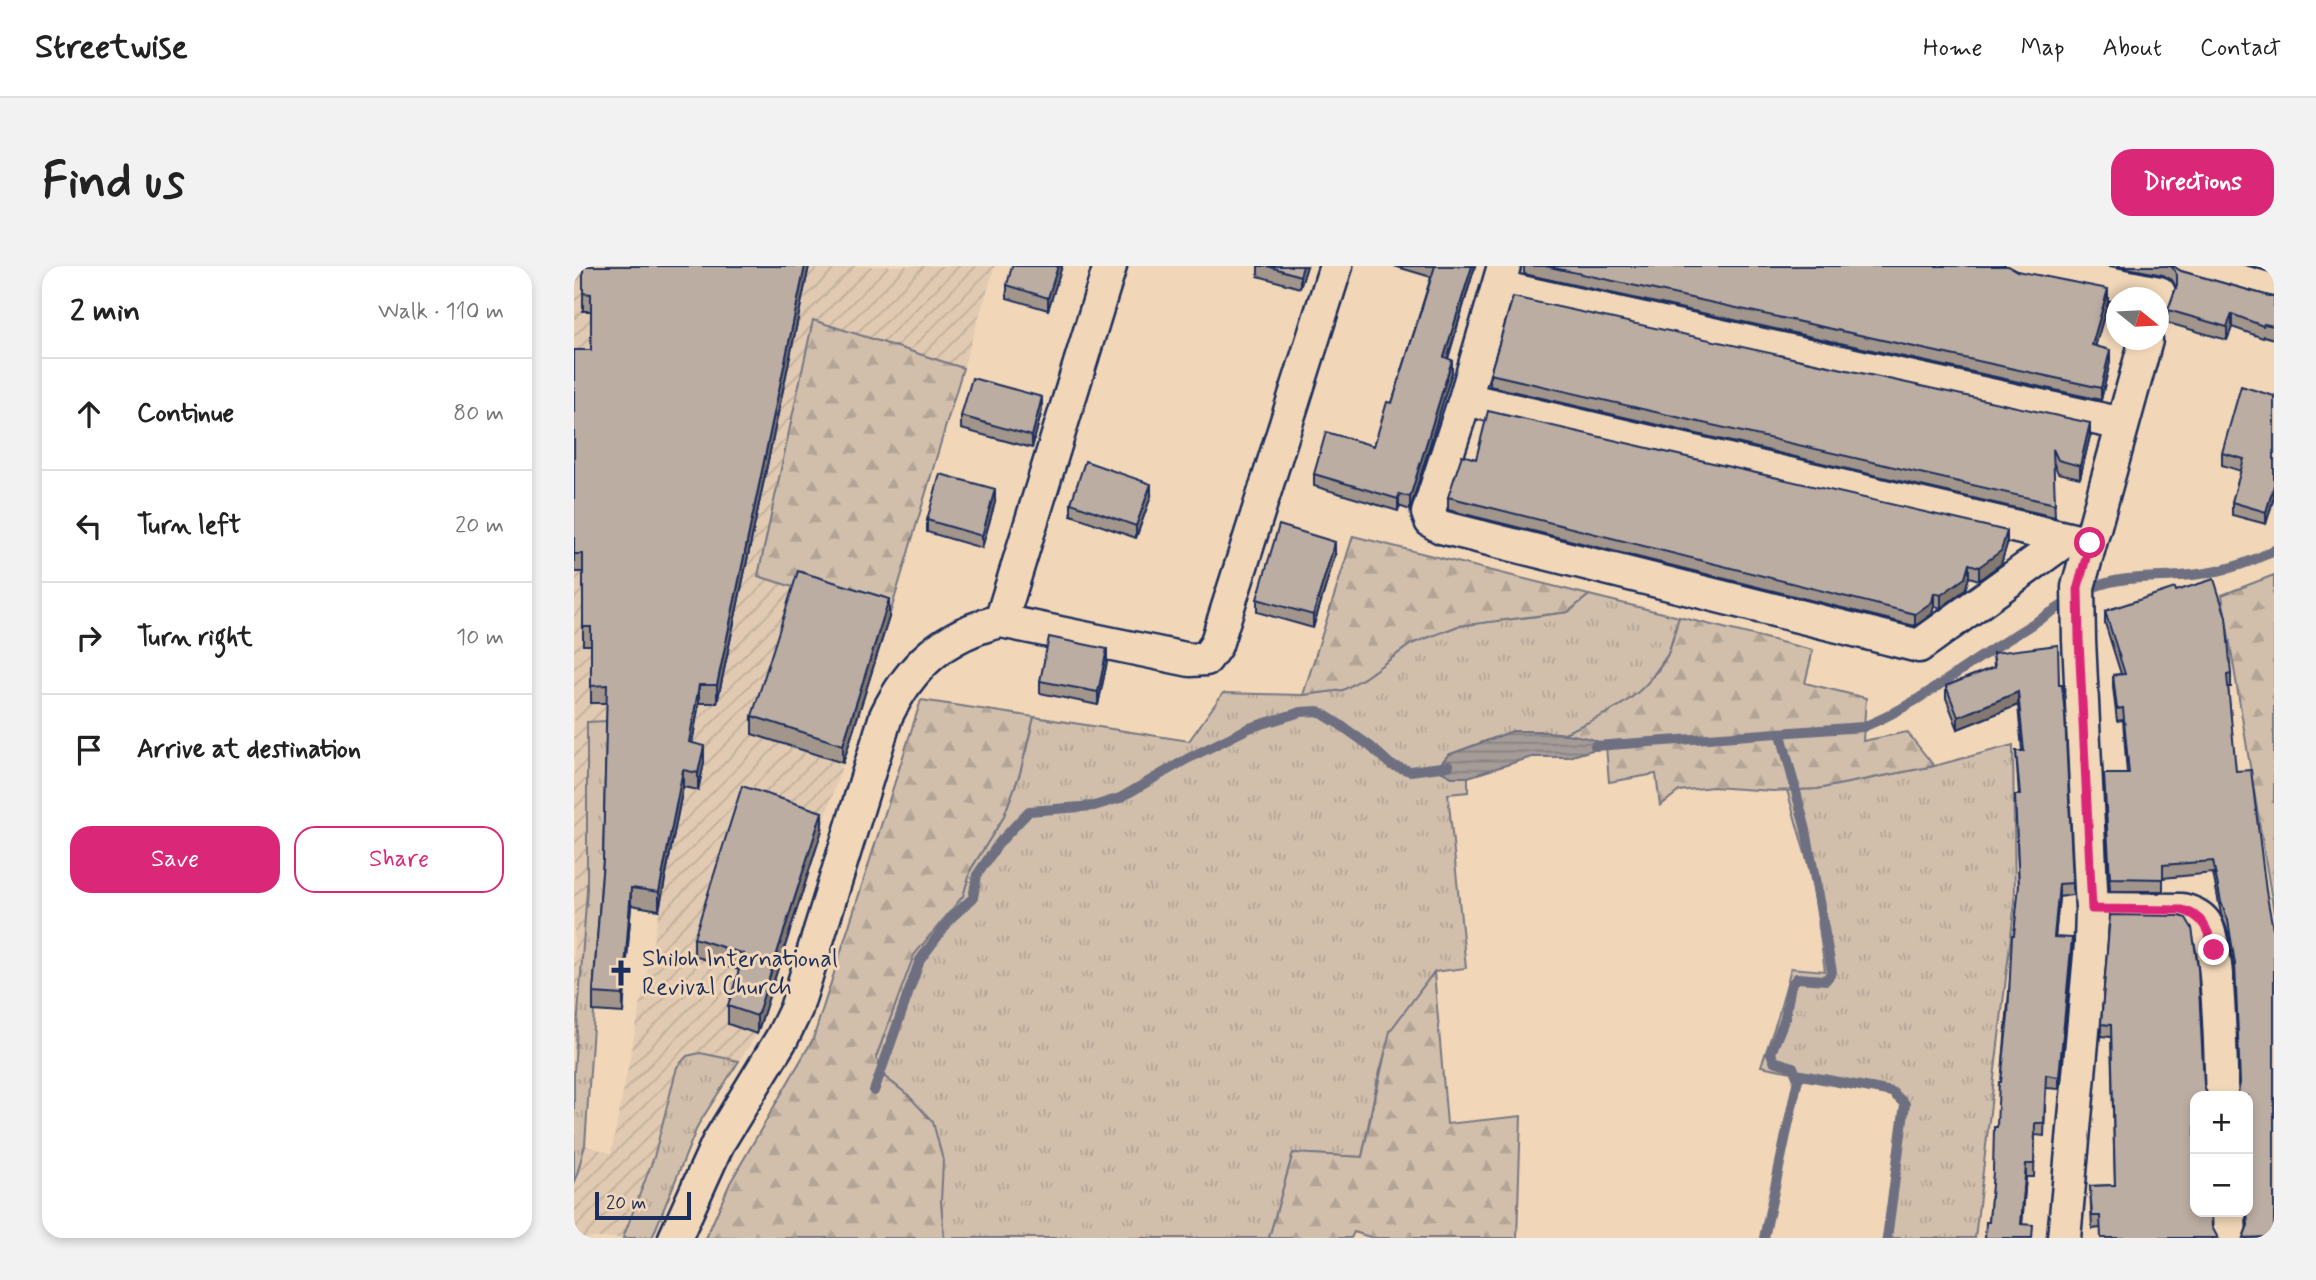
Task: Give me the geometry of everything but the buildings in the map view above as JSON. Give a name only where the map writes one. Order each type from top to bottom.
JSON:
[{"type":"street","points":[[1002,621],[1111,266]]},
{"type":"street","points":[[675,1238],[718,1143],[782,1038],[796,1009],[886,716],[898,693],[911,674],[948,642],[981,626],[1002,621],[1190,660],[1206,659],[1216,645],[1336,266]]},
{"type":"street","points":[[2021,266],[2161,286]]},
{"type":"street","points":[[2186,266],[2274,291]]},
{"type":"street","points":[[2078,541],[1919,646],[1441,527],[1431,521],[1428,513],[1501,277],[2122,424]]},
{"type":"street","points":[[2064,1238],[2092,909],[2079,639],[2078,541],[2122,424],[2143,350]]},
{"type":"street","points":[[1465,398],[2078,541]]},
{"type":"street","points":[[2092,909],[2182,910],[2190,912],[2204,923],[2214,950],[2222,1091]]},
{"type":"street","points":[[2229,1217],[2230,1238]]},
{"type":"shaded area","points":[[574,266],[995,266],[963,368],[813,320],[889,617],[757,1034],[698,1125],[652,1238],[574,1238]],"holes":[[[689,760],[611,1153],[585,1145],[597,934]]]},
{"type":"shaded area","points":[[1513,731],[1574,735],[1606,746],[1569,757],[1532,757],[1468,777],[1452,777],[1436,769],[1448,755]]},
{"type":"green space","points":[[813,320],[963,368],[889,617],[758,576]]},
{"type":"green space","points":[[1353,536],[1589,595],[1568,612],[1458,626],[1411,644],[1343,690],[1303,695]]},
{"type":"green space","points":[[2274,575],[2274,913],[2222,595]]},
{"type":"green space","points":[[1589,595],[1679,617],[1668,654],[1642,691],[1610,713],[1560,735],[1539,731],[1513,731],[1448,755],[1452,777],[1468,777],[1468,792],[1448,794],[1466,968],[1434,972],[1391,1031],[1377,1082],[1362,1157],[1293,1153],[1269,1238],[944,1238],[941,1202],[908,1095],[885,1077],[876,1057],[914,954],[963,896],[971,869],[1003,818],[1020,773],[1034,717],[1189,741],[1223,693],[1303,695],[1343,690],[1411,644],[1458,626],[1568,612]]},
{"type":"green space","points":[[1679,617],[1813,650],[1805,683],[1866,698],[1863,741],[1907,732],[1934,766],[1817,789],[1773,791],[1712,787],[1679,791],[1660,806],[1656,774],[1609,782],[1606,746],[1560,735],[1608,713],[1635,695],[1658,670],[1668,654]]},
{"type":"green space","points":[[921,700],[1034,717],[1020,773],[1003,818],[971,869],[963,896],[914,955],[876,1057],[885,1077],[908,1095],[933,1122],[943,1160],[941,1202],[944,1238],[706,1238],[730,1183],[813,1039]]},
{"type":"green space","points":[[607,721],[603,878],[585,1145],[574,1185],[574,1072],[587,889],[587,722]]},
{"type":"green space","points":[[2013,745],[2015,902],[1975,1238],[1887,1238],[1905,1104],[1892,1092],[1761,1066],[1791,968],[1825,971],[1812,878],[1787,790],[1817,789],[1934,766]]},
{"type":"green space","points":[[1434,972],[1447,1124],[1521,1116],[1517,1238],[1373,1238],[1354,1232],[1351,1238],[1269,1238],[1293,1153],[1362,1157],[1390,1031]]},
{"type":"green space","points":[[700,1053],[739,1061],[698,1125],[652,1238],[623,1238],[654,1157],[677,1067],[687,1056]]},
{"type":"waterway","points":[[2084,592],[2119,580],[2217,571],[2252,561],[2274,550]]},
{"type":"waterway","points":[[1595,746],[1863,727],[1892,714],[2071,600]]},
{"type":"waterway","points":[[874,1091],[920,960],[952,917],[973,898],[977,875],[999,843],[1029,811],[1094,806],[1120,798],[1187,759],[1249,728],[1301,712],[1318,711],[1370,746],[1391,765],[1410,771],[1449,766]]},
{"type":"waterway","points":[[1764,1238],[1798,1079],[1793,1067],[1774,1061],[1771,1053],[1785,1018],[1791,985],[1797,978],[1826,980],[1832,972],[1806,830],[1781,734]]},
{"type":"waterway","points":[[1796,1074],[1892,1092],[1905,1104],[1887,1238]]},
{"type":"place","name":"Shiloh International Revival Church","points":[[621,973]]},
{"type":"route","points":[[2090,543],[2078,587],[2092,909],[2190,912],[2204,923],[2214,950]]}]
